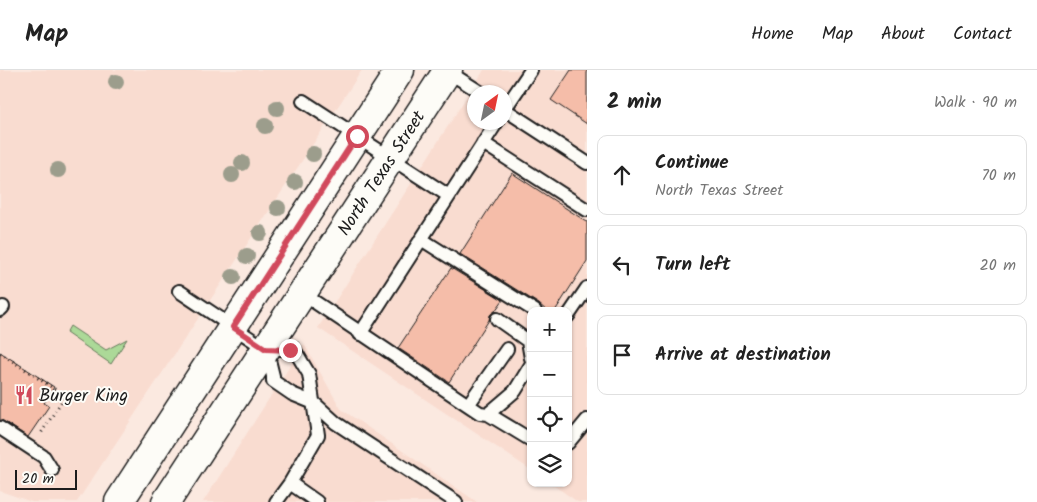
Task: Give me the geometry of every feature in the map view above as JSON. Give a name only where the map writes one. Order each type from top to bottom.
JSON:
[{"type":"main road","points":[[120,502],[400,70]]},
{"type":"main road","name":"North Texas Street","points":[[166,502],[448,70]]},
{"type":"lane","points":[[448,70],[470,85]]},
{"type":"lane","points":[[512,98],[531,70]]},
{"type":"lane","points":[[303,101],[449,196]]},
{"type":"lane","points":[[512,114],[587,163]]},
{"type":"lane","points":[[360,334],[492,130]]},
{"type":"lane","points":[[483,143],[587,210]]},
{"type":"lane","points":[[421,239],[529,307]]},
{"type":"lane","points":[[572,310],[587,288]]},
{"type":"lane","points":[[179,291],[266,349],[294,349],[309,374],[318,435],[290,483],[276,502]]},
{"type":"lane","points":[[303,294],[480,413],[488,414],[527,438]]},
{"type":"lane","points":[[496,319],[528,341],[530,352]]},
{"type":"lane","points":[[266,349],[273,381],[292,394],[314,403],[336,423],[456,502]]},
{"type":"lane","points":[[468,405],[507,349]]},
{"type":"lane","points":[[488,414],[515,391],[527,372]]},
{"type":"lane","points":[[569,442],[587,420]]},
{"type":"lane","points":[[0,428],[44,457],[52,470]]},
{"type":"lane","points":[[290,483],[317,502]]},
{"type":"path","points":[[0,353],[65,396],[39,437]]},
{"type":"shaded area","points":[[0,70],[362,70],[77,502],[32,502],[0,491]]},
{"type":"shaded area","points":[[484,70],[587,70],[587,502],[578,502],[556,487],[572,487],[572,307],[527,307],[527,467],[318,328],[467,96],[467,130],[512,130],[512,85],[474,85]]},
{"type":"shaded area","points":[[304,344],[341,409],[477,502],[203,502]]},
{"type":"green space","points":[[70,326],[106,350],[127,339],[111,364],[66,333]]},
{"type":"building","points":[[571,70],[587,70],[587,124],[551,100]]},
{"type":"building","points":[[512,173],[587,222],[587,261],[558,307],[542,307],[460,254]]},
{"type":"building","points":[[451,268],[503,300],[490,315],[489,320],[449,382],[398,348]]},
{"type":"building","name":"Burger King","points":[[0,352],[54,387],[44,403],[49,406],[28,437],[0,419]]},
{"type":"place","name":"Burger King","points":[[24,395]]},
{"type":"route","points":[[290,350],[266,349],[233,327],[357,136]]}]
